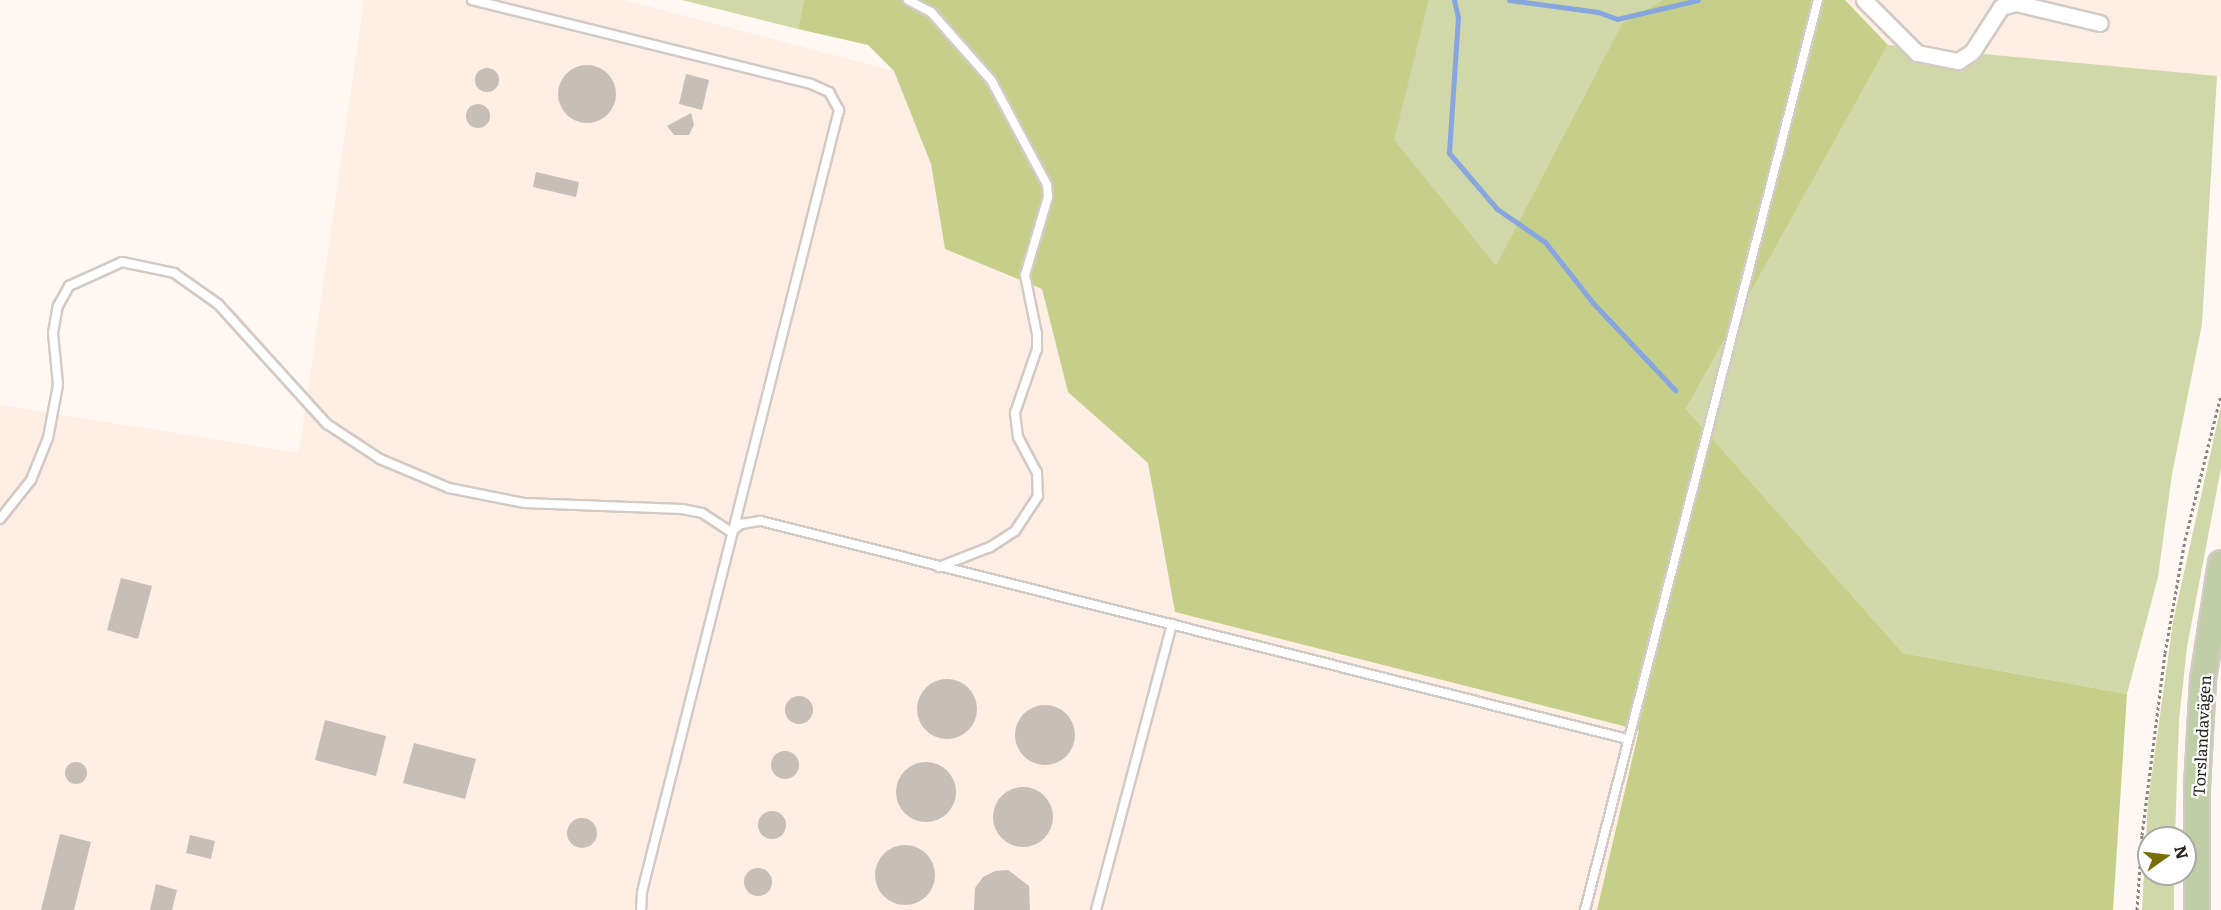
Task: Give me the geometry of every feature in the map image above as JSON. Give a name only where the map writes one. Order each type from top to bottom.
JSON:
[{"type":"main road","name":"Torslandavägen","points":[[2197,910],[2197,787],[2203,680],[2221,563]]},
{"type":"street","points":[[1864,0],[1917,54],[1958,61],[1972,52],[2001,7],[2016,3],[2100,23]]},
{"type":"lane","points":[[472,0],[811,84],[829,92],[839,110],[731,532],[642,892],[641,910]]},
{"type":"lane","points":[[908,0],[931,12],[991,80],[1047,185],[1048,197],[1024,275],[1037,334],[1037,349],[1015,413],[1018,437],[1037,472],[1038,496],[1015,531],[990,547],[938,567]]},
{"type":"lane","points":[[1585,910],[1818,0]]},
{"type":"lane","points":[[0,519],[32,480],[48,438],[58,385],[53,333],[58,306],[69,286],[122,262],[174,273],[218,304],[327,424],[380,459],[449,488],[492,498],[524,503],[682,509],[702,513],[731,532]]},
{"type":"lane","points":[[731,532],[741,524],[761,520],[938,567],[1627,739]]},
{"type":"lane","points":[[1096,910],[1172,624]]},
{"type":"path","points":[[2137,910],[2142,835],[2165,653],[2188,530],[2221,395]]},
{"type":"shaded area","points":[[364,0],[624,0],[894,71],[931,164],[945,249],[1042,289],[1068,392],[1148,462],[1175,612],[1639,730],[1597,910],[0,910],[0,405],[299,453]]},
{"type":"shaded area","points":[[1845,0],[2221,0],[2221,77],[1888,45]]},
{"type":"green space","points":[[682,0],[804,0],[798,29]]},
{"type":"green space","points":[[804,0],[1429,0],[1394,140],[1496,265],[1622,23],[1663,0],[1845,0],[1888,45],[1686,409],[1903,653],[2127,694],[2113,910],[1597,910],[1639,730],[1175,612],[1148,463],[1068,392],[1042,289],[945,249],[931,164],[894,71],[868,45],[798,29]]},
{"type":"green space","points":[[1429,0],[1663,0],[1622,23],[1496,265],[1393,140]]},
{"type":"green space","points":[[1888,45],[2217,76],[2202,324],[2172,474],[2158,577],[2127,694],[1903,653],[1686,409]]},
{"type":"green space","points":[[2221,406],[2221,468],[2187,647],[2179,720],[2175,826],[2147,826],[2173,622]]},
{"type":"green space","points":[[2143,886],[2174,886],[2174,910],[2142,910]]},
{"type":"building","points":[[581,65],[593,65],[608,73],[616,88],[616,100],[608,115],[593,123],[581,123],[566,115],[558,100],[558,88],[566,73]]},
{"type":"building","points":[[487,68],[495,72],[499,80],[495,88],[487,92],[479,88],[475,80],[479,72]]},
{"type":"building","points":[[686,74],[709,80],[702,110],[679,104]]},
{"type":"building","points":[[478,104],[486,108],[490,116],[486,124],[478,128],[470,124],[466,116],[470,108]]},
{"type":"building","points":[[691,113],[694,125],[689,135],[674,135],[667,126]]},
{"type":"building","points":[[536,172],[579,182],[576,197],[533,187]]},
{"type":"building","points":[[121,578],[152,586],[138,639],[107,630]]},
{"type":"building","points":[[947,679],[964,684],[972,692],[977,709],[972,726],[964,734],[947,739],[930,734],[922,726],[917,709],[922,692],[930,684]]},
{"type":"building","points":[[799,696],[809,700],[813,710],[809,720],[799,724],[789,720],[785,710],[789,700]]},
{"type":"building","points":[[1045,705],[1062,710],[1070,718],[1075,735],[1070,752],[1062,760],[1045,765],[1028,760],[1020,752],[1015,735],[1020,718],[1028,710]]},
{"type":"building","points":[[325,720],[386,736],[376,776],[315,760]]},
{"type":"building","points":[[414,743],[476,759],[465,799],[403,783]]},
{"type":"building","points":[[785,751],[795,755],[799,765],[795,775],[785,779],[775,775],[771,765],[775,755]]},
{"type":"building","points":[[76,762],[84,765],[87,773],[84,781],[76,784],[68,781],[65,773],[68,765]]},
{"type":"building","points":[[926,762],[943,767],[951,775],[956,792],[951,809],[943,817],[926,822],[909,817],[901,809],[896,792],[901,775],[909,767]]},
{"type":"building","points":[[1023,787],[1040,792],[1048,800],[1053,817],[1048,834],[1040,842],[1023,847],[1006,842],[998,834],[993,817],[998,800],[1006,792]]},
{"type":"building","points":[[772,811],[782,815],[786,825],[782,835],[772,839],[762,835],[758,825],[762,815]]},
{"type":"building","points":[[582,818],[593,822],[597,833],[593,844],[582,848],[571,844],[567,833],[571,822]]},
{"type":"building","points":[[60,834],[91,842],[74,910],[41,910]]},
{"type":"building","points":[[190,835],[215,841],[211,859],[186,853]]},
{"type":"building","points":[[905,845],[922,850],[930,858],[935,875],[930,892],[922,900],[905,905],[888,900],[880,892],[875,875],[880,858],[888,850]]},
{"type":"building","points":[[758,868],[768,872],[772,882],[768,892],[758,896],[748,892],[744,882],[748,872]]},
{"type":"building","points":[[1008,870],[1029,886],[1030,910],[974,910],[975,888],[983,877],[995,871]]},
{"type":"building","points":[[156,884],[177,890],[172,910],[150,910]]},
{"type":"waterway","points":[[1454,0],[1458,17],[1449,153],[1497,209],[1545,242],[1593,303],[1675,390]]},
{"type":"waterway","points":[[1509,0],[1598,12],[1617,19],[1698,0]]}]
